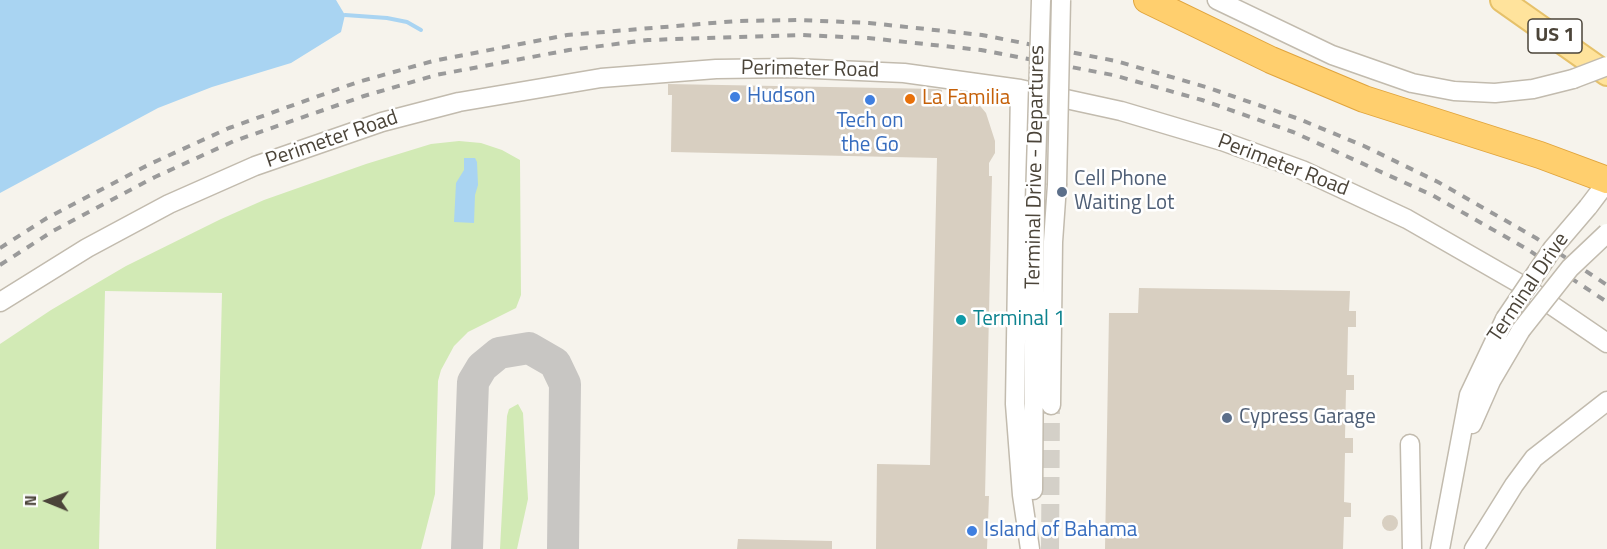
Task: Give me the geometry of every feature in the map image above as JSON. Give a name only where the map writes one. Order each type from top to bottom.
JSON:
[{"type":"highway","points":[[1147,0],[1271,60],[1355,95],[1414,117],[1540,155],[1607,181]]},
{"type":"main road","name":"US 1","points":[[1502,0],[1607,74]]},
{"type":"street","name":"Terminal Drive - Departures","points":[[1030,549],[1041,0]]},
{"type":"street","points":[[1051,405],[1060,0]]},
{"type":"street","points":[[1217,0],[1332,55],[1412,83],[1454,91],[1495,93],[1533,89],[1573,79],[1607,66]]},
{"type":"street","name":"Perimeter Road","points":[[0,302],[87,248],[213,184],[341,134],[459,102],[601,78],[754,67],[895,73],[1020,89],[1159,121],[1311,174],[1368,199],[1446,239],[1532,291],[1607,343]]},
{"type":"street","points":[[1020,89],[1015,404],[1022,495],[1030,549]]},
{"type":"street","points":[[1588,207],[1607,181]]},
{"type":"street","points":[[1588,207],[1607,190]]},
{"type":"street","name":"Terminal Drive","points":[[1440,549],[1445,511],[1458,459],[1469,395],[1505,319],[1553,248],[1588,207]]},
{"type":"street","points":[[1458,459],[1482,400],[1521,330],[1570,268],[1607,232]]},
{"type":"street","points":[[1474,549],[1514,485],[1534,458],[1607,401]]},
{"type":"street","points":[[1410,444],[1412,549]]},
{"type":"green space","points":[[459,141],[481,143],[502,150],[520,160],[521,295],[516,308],[468,332],[454,346],[441,370],[438,381],[435,494],[421,549],[216,549],[222,293],[105,291],[99,549],[0,549],[0,344],[51,310],[126,266],[221,219],[264,200],[366,164],[431,144]]},
{"type":"green space","points":[[518,404],[523,413],[528,499],[517,549],[500,549],[507,416],[509,409]]},
{"type":"water","points":[[0,0],[336,0],[345,15],[341,32],[291,63],[212,87],[158,108],[0,193]]},
{"type":"water","points":[[464,158],[475,158],[477,162],[478,185],[475,195],[474,223],[454,222],[456,183],[464,170]]},
{"type":"building","name":"Terminal 1","points":[[668,84],[938,89],[942,90],[942,106],[962,94],[976,101],[986,113],[995,141],[995,153],[989,163],[989,176],[992,176],[985,496],[989,496],[987,549],[876,549],[877,464],[930,465],[937,158],[671,152],[672,95],[668,95]]},
{"type":"building","name":"Cypress Garage","points":[[1139,288],[1350,291],[1349,311],[1356,311],[1356,327],[1348,327],[1347,375],[1354,375],[1354,390],[1346,390],[1345,438],[1353,438],[1353,453],[1345,453],[1344,502],[1351,503],[1351,517],[1344,517],[1343,549],[1105,549],[1109,313],[1138,313]]},
{"type":"building","points":[[1387,515],[1393,515],[1398,523],[1396,529],[1387,531],[1382,526],[1382,520]]},
{"type":"building","points":[[738,539],[832,541],[832,549],[737,549]]},
{"type":"waterway","points":[[345,15],[387,18],[407,22],[421,30]]},
{"type":"taxiway","points":[[467,549],[473,382],[482,367],[499,353],[529,348],[555,363],[565,384],[563,549]]},
{"type":"tunnel","points":[[1050,549],[1051,405]]},
{"type":"railway","points":[[0,248],[47,218],[150,164],[229,128],[358,82],[433,61],[567,35],[737,21],[800,20],[869,23],[982,35],[1116,61],[1206,87],[1299,119],[1364,146],[1438,182],[1536,238],[1607,285]]},
{"type":"railway","points":[[0,265],[53,231],[155,177],[234,141],[364,96],[436,75],[569,50],[648,40],[801,35],[868,38],[981,50],[1113,75],[1202,100],[1293,132],[1432,195],[1527,249],[1607,302]]},
{"type":"place","name":"Hudson","points":[[735,97]]},
{"type":"place","name":"La Familia","points":[[910,99]]},
{"type":"place","name":"Tech on the Go","points":[[870,100]]},
{"type":"place","name":"Cell Phone Waiting Lot","points":[[1062,192]]},
{"type":"place","name":"Terminal 1","points":[[961,320]]},
{"type":"place","name":"Cypress Garage","points":[[1227,418]]},
{"type":"place","name":"Island of Bahama","points":[[972,531]]}]
